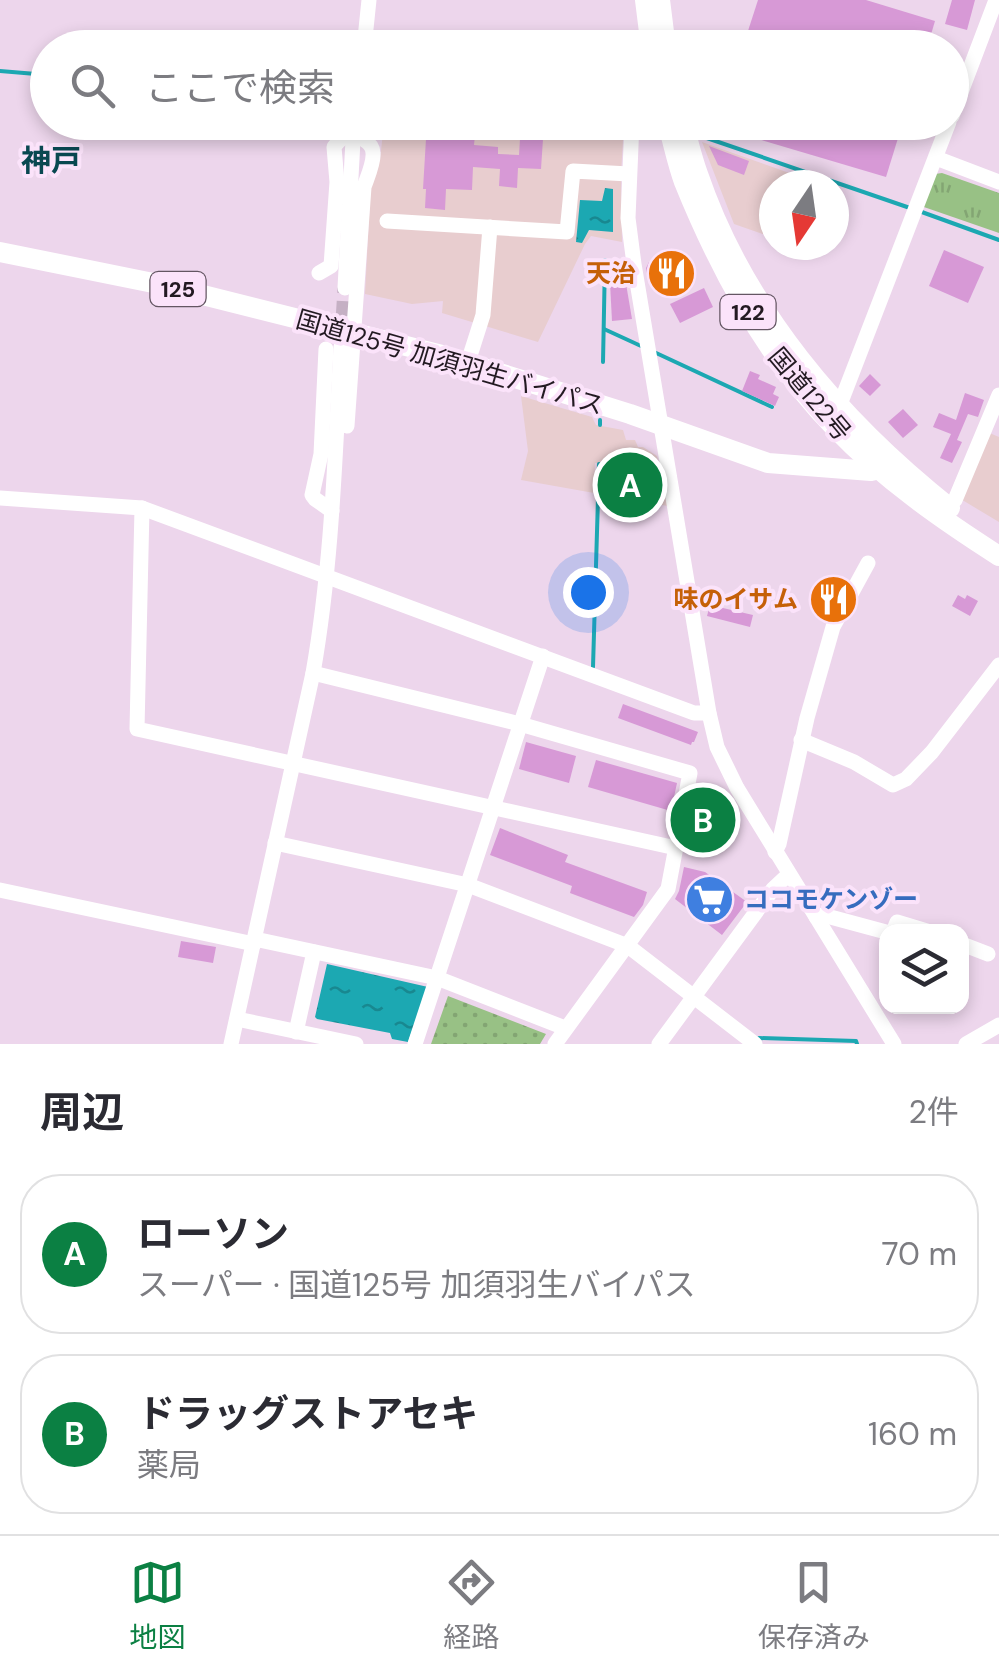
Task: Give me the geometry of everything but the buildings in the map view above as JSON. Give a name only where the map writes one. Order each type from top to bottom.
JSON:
[{"type":"highway","points":[[645,0],[655,24]]},
{"type":"highway","name":"国道122号","points":[[673,140],[683,179],[731,284],[760,334],[810,400],[837,417],[953,527],[999,556]]},
{"type":"highway","name":"国道122号","points":[[688,140],[717,221],[747,280],[837,417]]},
{"type":"highway","name":"国道125号 加須羽生バイパス","points":[[0,252],[163,285],[341,343],[468,362],[768,463],[810,468],[887,466]]},
{"type":"highway","points":[[810,468],[831,451],[837,417]]},
{"type":"highway","name":"国道122号","points":[[887,466],[999,541]]},
{"type":"street","points":[[366,30],[369,0]]},
{"type":"street","points":[[969,70],[996,0]]},
{"type":"street","points":[[319,273],[331,266],[337,182],[334,147],[340,140]]},
{"type":"street","points":[[344,288],[353,140]]},
{"type":"street","points":[[332,513],[312,495],[341,343],[364,187],[374,153],[365,140]]},
{"type":"street","points":[[631,140],[628,218],[717,748],[788,875],[894,1044]]},
{"type":"street","points":[[837,417],[942,140]]},
{"type":"street","points":[[936,158],[999,182]]},
{"type":"street","points":[[386,221],[566,232],[573,171],[629,174]]},
{"type":"street","points":[[468,362],[483,315],[490,227]]},
{"type":"street","points":[[332,513],[339,510],[341,503],[341,343]]},
{"type":"street","points":[[948,507],[992,431],[999,395]]},
{"type":"street","points":[[0,498],[142,508],[694,713],[709,713]]},
{"type":"street","points":[[142,508],[136,729],[676,848]]},
{"type":"street","points":[[231,1044],[313,673],[332,513]]},
{"type":"street","points":[[775,852],[833,626],[868,563]]},
{"type":"street","points":[[415,1044],[542,656]]},
{"type":"street","points":[[801,740],[854,762],[893,785],[906,779],[932,752],[999,665]]},
{"type":"street","points":[[313,673],[520,724],[690,773],[668,888],[555,1044]]},
{"type":"street","points":[[275,843],[468,886],[628,946],[756,1044]]},
{"type":"street","points":[[659,1044],[774,888],[788,875]]},
{"type":"street","points":[[0,890],[437,978],[565,1028]]},
{"type":"street","points":[[816,917],[823,915],[879,929]]},
{"type":"street","points":[[969,947],[988,954]]},
{"type":"street","points":[[296,1032],[314,952]]},
{"type":"street","points":[[237,1019],[356,1044]]},
{"type":"street","points":[[966,1044],[999,1026]]},
{"type":"shaded area","points":[[382,140],[623,140],[622,242],[591,236],[538,342],[442,313],[443,301],[412,304],[365,294],[371,179],[380,160]]},
{"type":"shaded area","points":[[702,142],[781,170],[759,170],[759,233],[734,224]]},
{"type":"shaded area","points":[[521,396],[592,417],[596,425],[623,430],[626,440],[635,440],[638,447],[657,456],[668,506],[601,495],[601,463],[595,463],[594,493],[521,480],[528,451]]},
{"type":"shaded area","points":[[987,432],[999,437],[999,522],[959,498]]},
{"type":"green space","points":[[935,174],[999,193],[999,233],[921,206]]},
{"type":"green space","points":[[448,996],[546,1034],[540,1044],[431,1044]]},
{"type":"water","points":[[605,188],[613,189],[613,232],[589,230],[582,243],[576,242],[580,200],[602,201]]},
{"type":"water","points":[[327,964],[428,987],[408,1042],[392,1039],[390,1033],[317,1019]]},
{"type":"waterway","points":[[0,71],[30,74]]},
{"type":"waterway","points":[[713,140],[910,208]]},
{"type":"waterway","points":[[919,211],[999,240]]},
{"type":"waterway","points":[[603,362],[605,260]]},
{"type":"waterway","points":[[604,329],[641,346]]},
{"type":"waterway","points":[[654,352],[772,407]]},
{"type":"waterway","points":[[600,420],[600,425]]},
{"type":"waterway","points":[[593,667],[599,464]]},
{"type":"waterway","points":[[759,1038],[857,1044]]},
{"type":"tunnel","points":[[342,339],[345,288]]},
{"type":"place","name":"天治","points":[[671,273]]},
{"type":"place","name":"ローソン","points":[[630,485]]},
{"type":"place","name":"味のイサム","points":[[833,599]]},
{"type":"place","name":"ドラッグストアセキ","points":[[703,820]]},
{"type":"place","name":"ココモケンゾー","points":[[709,899]]},
{"type":"district","name":"神戸","points":[[51,161]]}]
